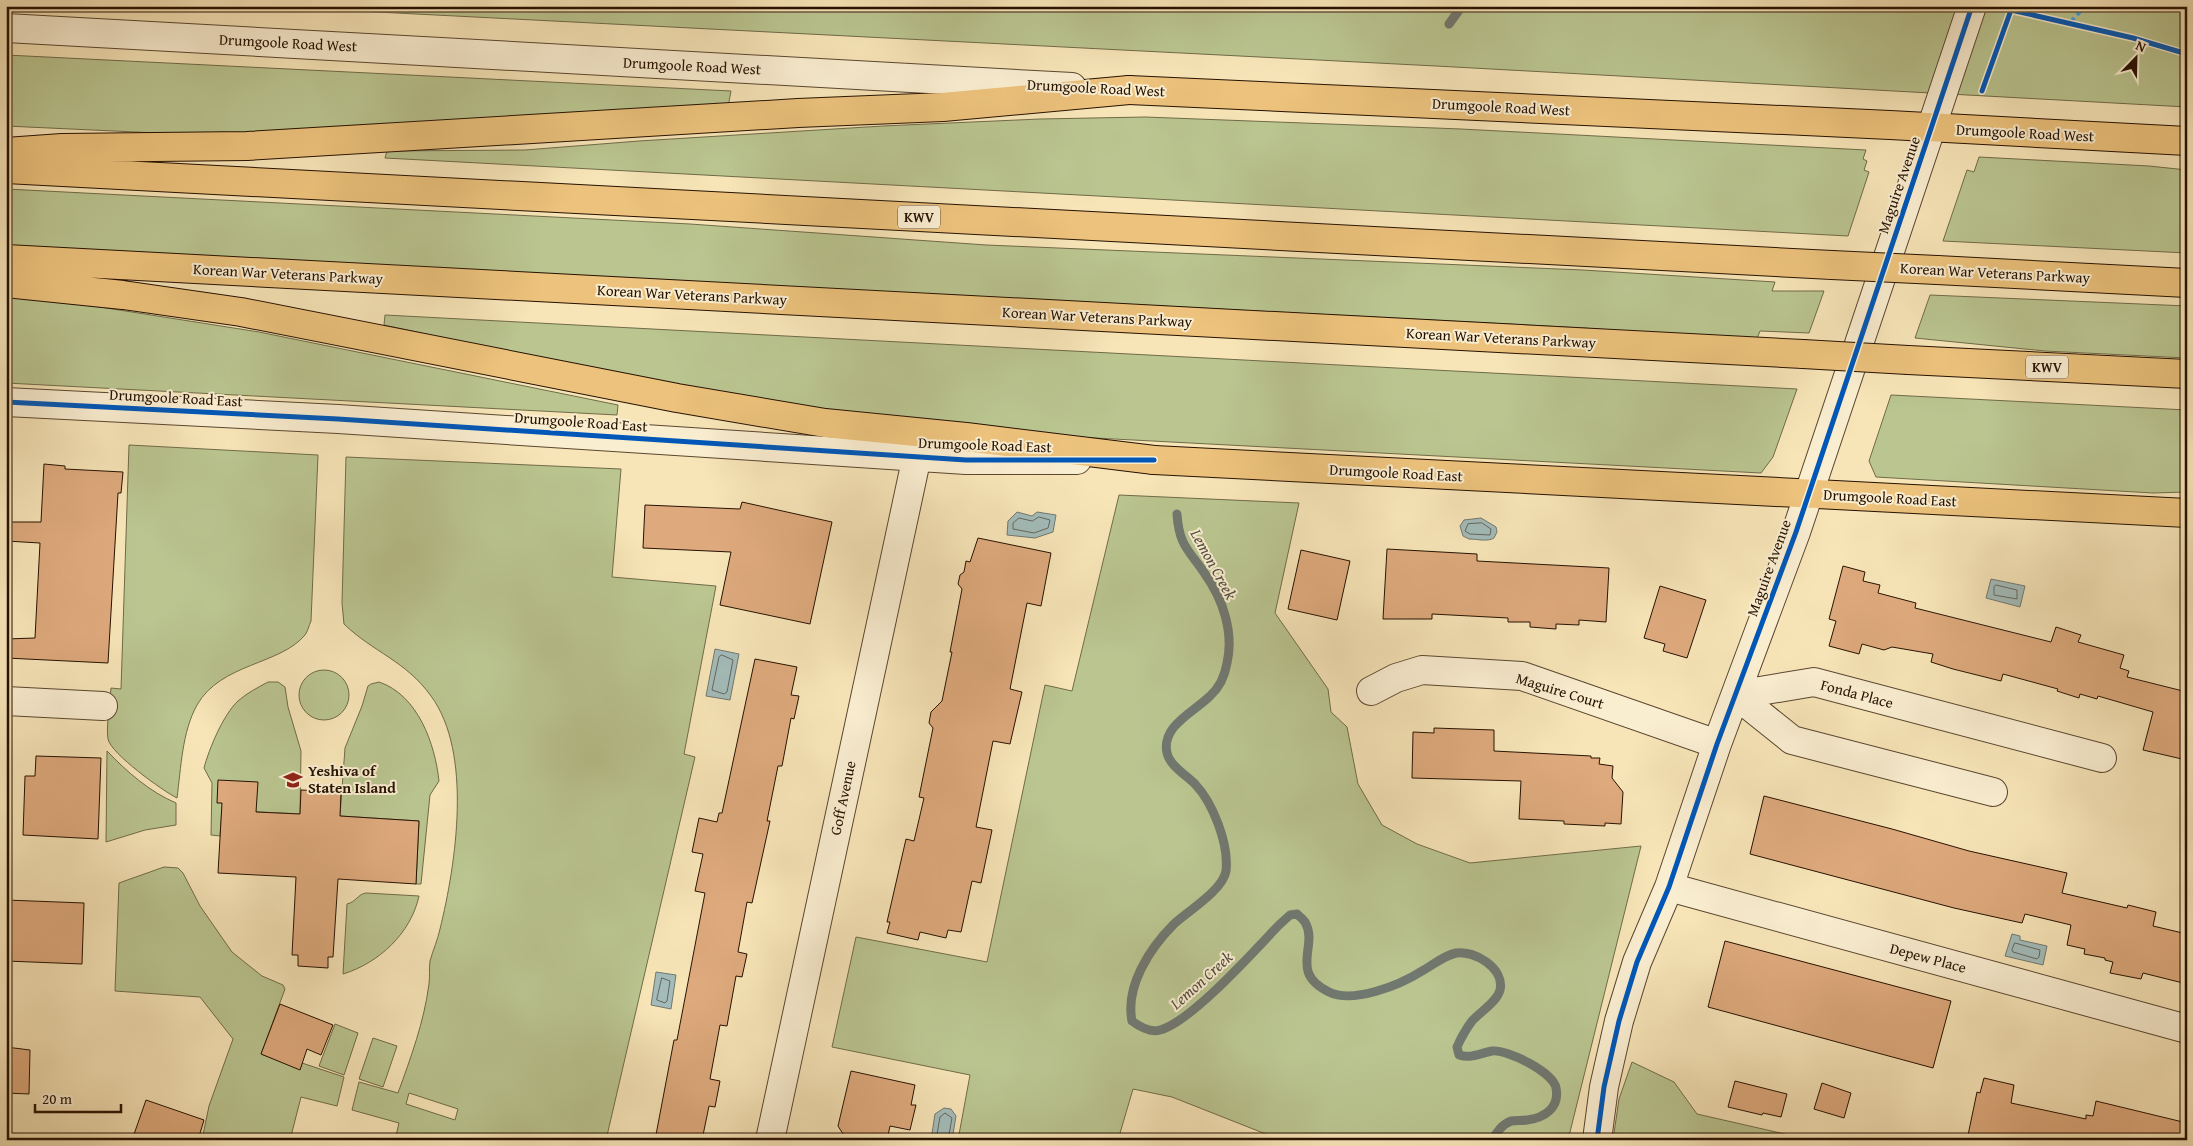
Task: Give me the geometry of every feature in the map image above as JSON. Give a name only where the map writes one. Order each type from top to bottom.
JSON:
[{"type":"main road","name":"Drumgoole Road West","points":[[1129,90],[2187,141]]},
{"type":"main road","points":[[6,152],[62,148],[247,146],[798,113],[943,107],[1129,90]]},
{"type":"main road","name":"Korean War Veterans Parkway","points":[[6,169],[2187,283]]},
{"type":"main road","name":"Korean War Veterans Parkway","points":[[6,259],[2187,374]]},
{"type":"main road","points":[[6,283],[123,295],[241,312],[677,398],[825,423],[966,437],[1154,460]]},
{"type":"main road","name":"Drumgoole Road East","points":[[1154,460],[2187,514]]},
{"type":"street","name":"Maguire Avenue","points":[[1597,1140],[1604,1087],[1619,1022],[1637,962],[1669,887],[1717,744],[1808,494],[1972,6]]},
{"type":"street","name":"Drumgoole Road West","points":[[6,28],[1129,90]]},
{"type":"street","name":"Drumgoole Road East","points":[[6,402],[338,419],[966,460],[1154,460]]},
{"type":"street","name":"Goff Avenue","points":[[770,1140],[917,456]]},
{"type":"street","name":"Maguire Court","points":[[1371,691],[1396,678],[1422,670],[1522,676],[1717,744]]},
{"type":"street","name":"Fonda Place","points":[[1736,695],[1814,682],[2102,758]]},
{"type":"street","points":[[1736,695],[1792,740],[1993,792]]},
{"type":"street","points":[[6,701],[103,706]]},
{"type":"street","name":"Depew Place","points":[[1669,887],[2187,1029]]},
{"type":"green space","points":[[259,6],[2187,6],[2187,107],[1436,66]]},
{"type":"green space","points":[[6,55],[731,91],[728,107],[222,136],[6,126]]},
{"type":"green space","points":[[1145,117],[1461,129],[1866,150],[1863,159],[1867,161],[1864,170],[1869,172],[1848,236],[385,158],[387,151],[525,150],[883,126],[1040,119]]},
{"type":"green space","points":[[1979,157],[2149,166],[2187,170],[2187,253],[1943,241],[1967,170],[1974,172]]},
{"type":"green space","points":[[6,189],[690,224],[986,245],[1583,270],[1775,282],[1772,291],[1824,291],[1809,333],[1760,331],[1756,341],[1584,328],[6,246]]},
{"type":"green space","points":[[1930,295],[2187,306],[2187,358],[2045,351],[1915,338]]},
{"type":"green space","points":[[6,296],[100,307],[259,332],[618,405],[617,415],[6,383]]},
{"type":"green space","points":[[385,315],[1797,389],[1773,457],[1761,473],[962,431],[679,389],[384,325]]},
{"type":"green space","points":[[1891,395],[2187,410],[2187,492],[2153,493],[1876,477],[1869,461]]},
{"type":"green space","points":[[129,445],[318,455],[311,621],[308,630],[294,645],[281,653],[235,672],[220,681],[208,691],[197,705],[185,738],[177,798],[127,762],[111,746],[108,739],[111,688],[121,689]]},
{"type":"green space","points":[[346,457],[621,469],[612,577],[716,586],[684,754],[695,757],[606,1140],[395,1140],[399,1123],[352,1110],[359,1082],[398,1093],[408,1066],[424,1012],[429,984],[430,961],[446,903],[455,842],[457,778],[452,747],[444,720],[431,696],[411,674],[344,624],[342,603]],"holes":[[[409,1093],[458,1109],[455,1120],[406,1104]]]},
{"type":"green space","points":[[1119,495],[1299,503],[1275,613],[1328,689],[1331,712],[1347,727],[1358,784],[1382,825],[1417,844],[1470,863],[1641,846],[1568,1140],[1281,1140],[1172,1097],[1133,1089],[1118,1140],[958,1140],[970,1075],[832,1047],[856,937],[987,962],[1045,685],[1072,691]]},
{"type":"green space","points":[[324,670],[334,672],[342,677],[347,685],[349,695],[347,705],[342,713],[334,718],[324,720],[314,718],[306,713],[301,705],[299,695],[301,685],[306,677],[314,672]]},
{"type":"green space","points":[[268,682],[278,682],[285,687],[288,707],[301,751],[300,814],[222,810],[220,836],[211,835],[212,783],[204,768],[209,751],[232,707],[252,691]]},
{"type":"green space","points":[[379,682],[393,688],[414,709],[429,737],[437,767],[439,781],[430,795],[421,884],[416,884],[419,821],[340,816],[345,748],[368,686]]},
{"type":"green space","points":[[107,751],[139,781],[176,803],[176,825],[145,830],[106,842]]},
{"type":"green space","points":[[164,867],[178,868],[183,873],[200,906],[232,952],[262,976],[283,985],[285,989],[261,1054],[300,1069],[302,1063],[344,1077],[337,1106],[301,1097],[290,1140],[202,1140],[209,1106],[233,1039],[200,997],[115,991],[119,883]]},
{"type":"green space","points":[[366,893],[419,896],[409,922],[392,945],[369,962],[343,974],[347,904]]},
{"type":"green space","points":[[335,1024],[358,1033],[344,1075],[319,1066]]},
{"type":"green space","points":[[373,1038],[397,1046],[383,1087],[359,1079]]},
{"type":"green space","points":[[1632,1062],[1674,1082],[1697,1114],[1811,1140],[1613,1140],[1619,1099]]},
{"type":"water","points":[[1017,512],[1032,516],[1037,512],[1056,515],[1053,532],[1035,538],[1007,535],[1008,521]]},
{"type":"water","points":[[1481,518],[1496,527],[1497,532],[1494,538],[1482,540],[1469,539],[1463,536],[1460,526],[1464,520]]},
{"type":"water","points":[[1991,579],[2025,586],[2020,607],[1986,598]]},
{"type":"water","points":[[715,649],[739,654],[730,700],[706,696]]},
{"type":"water","points":[[2012,934],[2020,936],[2020,940],[2047,946],[2043,965],[2005,956]]},
{"type":"water","points":[[656,972],[676,975],[671,1009],[651,1005]]},
{"type":"water","points":[[944,1108],[951,1109],[956,1116],[952,1140],[931,1140],[935,1114]]},
{"type":"building","points":[[44,464],[65,466],[65,469],[123,472],[121,493],[118,493],[108,663],[6,658],[6,639],[35,638],[40,543],[6,541],[6,522],[41,522]]},
{"type":"building","points":[[742,502],[832,522],[810,624],[720,605],[731,552],[643,548],[645,505],[740,509]]},
{"type":"building","points":[[978,538],[1051,553],[1041,606],[1027,603],[1010,689],[1022,692],[1010,744],[993,741],[976,827],[992,830],[981,883],[972,881],[961,932],[948,930],[946,938],[920,932],[918,940],[887,933],[890,922],[887,922],[906,839],[914,841],[924,798],[919,797],[933,728],[929,723],[931,712],[942,701],[962,589],[958,584],[960,575],[964,572],[966,561],[970,562]]},
{"type":"building","points":[[1387,549],[1477,554],[1477,561],[1609,568],[1606,622],[1579,620],[1579,625],[1556,624],[1556,629],[1530,627],[1530,622],[1508,622],[1508,618],[1432,614],[1432,619],[1383,619]]},
{"type":"building","points":[[1301,550],[1350,561],[1337,620],[1288,609]]},
{"type":"building","points":[[1843,566],[1865,572],[1863,581],[1880,585],[1878,593],[1916,603],[1915,608],[2051,642],[2056,627],[2081,635],[2078,642],[2124,655],[2120,668],[2129,671],[2127,677],[2187,692],[2187,739],[2182,759],[2143,750],[2153,712],[2098,696],[2097,699],[2080,694],[2079,698],[2057,691],[2058,689],[2003,674],[2001,681],[1953,669],[1931,662],[1933,654],[1892,647],[1884,650],[1862,644],[1859,654],[1829,646],[1836,621],[1829,619]]},
{"type":"building","points":[[1660,586],[1706,600],[1687,658],[1663,651],[1665,644],[1644,638]]},
{"type":"building","points":[[755,659],[797,667],[791,695],[799,696],[794,719],[791,718],[782,766],[778,766],[767,821],[770,821],[752,903],[747,902],[738,952],[747,954],[742,977],[736,976],[727,1026],[720,1025],[710,1079],[720,1081],[715,1107],[709,1106],[702,1140],[655,1140],[674,1040],[677,1040],[705,893],[695,891],[703,854],[692,852],[699,818],[717,822],[719,813],[722,813]]},
{"type":"building","points":[[1434,728],[1494,730],[1494,751],[1600,758],[1599,764],[1613,766],[1612,778],[1623,792],[1621,824],[1605,823],[1605,826],[1564,824],[1564,821],[1519,819],[1521,781],[1412,778],[1413,732],[1434,733]]},
{"type":"building","points":[[36,756],[101,758],[98,839],[23,835],[25,776],[35,776]]},
{"type":"building","points":[[218,780],[258,782],[256,812],[300,814],[301,790],[341,792],[340,816],[419,821],[416,884],[338,879],[333,957],[328,957],[328,968],[298,966],[298,955],[292,955],[296,877],[218,873],[222,803],[217,803]]},
{"type":"building","points":[[1764,796],[1969,851],[2067,873],[2062,893],[2127,908],[2128,905],[2156,912],[2153,926],[2187,934],[2187,984],[2143,973],[2141,979],[2110,973],[2113,962],[2105,960],[2105,958],[2084,954],[2085,949],[2067,945],[2071,925],[2025,914],[2022,923],[1954,908],[1750,854]]},
{"type":"building","points":[[6,900],[84,903],[82,964],[6,961]]},
{"type":"building","points":[[1725,941],[1951,1001],[1933,1068],[1708,1007]]},
{"type":"building","points":[[280,1004],[333,1025],[321,1055],[307,1049],[300,1070],[261,1054]]},
{"type":"building","points":[[6,1047],[30,1050],[29,1094],[6,1093]]},
{"type":"building","points":[[851,1071],[915,1085],[911,1105],[916,1105],[910,1130],[890,1126],[887,1140],[872,1140],[843,1134],[838,1126]]},
{"type":"building","points":[[1984,1078],[2014,1085],[2011,1103],[2086,1119],[2086,1115],[2093,1116],[2096,1101],[2187,1123],[2187,1140],[1967,1140],[1977,1092],[1980,1093]]},
{"type":"building","points":[[1735,1081],[1787,1094],[1781,1117],[1763,1113],[1762,1115],[1728,1107]]},
{"type":"building","points":[[1822,1083],[1851,1093],[1844,1118],[1814,1109]]},
{"type":"building","points":[[146,1100],[204,1120],[198,1140],[132,1140]]},
{"type":"waterway","name":"Lemon Creek","points":[[1449,24],[1462,6]]},
{"type":"waterway","name":"Lemon Creek","points":[[1177,514],[1183,541],[1211,584],[1222,605],[1228,628],[1229,652],[1225,672],[1219,685],[1210,696],[1174,727],[1166,743],[1167,753],[1171,762],[1202,792],[1214,813],[1225,849],[1226,871],[1219,885],[1212,893],[1174,924],[1148,956],[1141,968],[1132,994],[1132,1021],[1153,1031],[1173,1024],[1188,1014],[1222,984],[1290,915],[1297,914],[1305,922],[1308,931],[1307,967],[1310,976],[1317,984],[1329,992],[1339,995],[1351,996],[1389,987],[1402,982],[1451,954],[1471,954],[1487,962],[1493,968],[1498,975],[1500,990],[1495,999],[1468,1027],[1457,1047],[1459,1055],[1472,1056],[1499,1051],[1518,1058],[1547,1075],[1553,1082],[1557,1095],[1553,1106],[1545,1114],[1533,1119],[1508,1122],[1500,1129],[1493,1140]]},
{"type":"marked path","points":[[2069,24],[2085,6]]},
{"type":"cycle path","points":[[1597,1140],[1604,1087],[1619,1021],[1637,962],[1669,887],[1717,744],[1796,532],[1972,6]]},
{"type":"cycle path","points":[[2012,6],[2011,10],[2133,38],[2187,54]]},
{"type":"cycle path","points":[[1982,91],[2011,10]]},
{"type":"cycle path","points":[[6,402],[338,419],[966,460],[1154,460]]},
{"type":"place","name":"Yeshiva of Staten Island","points":[[293,780]]}]
